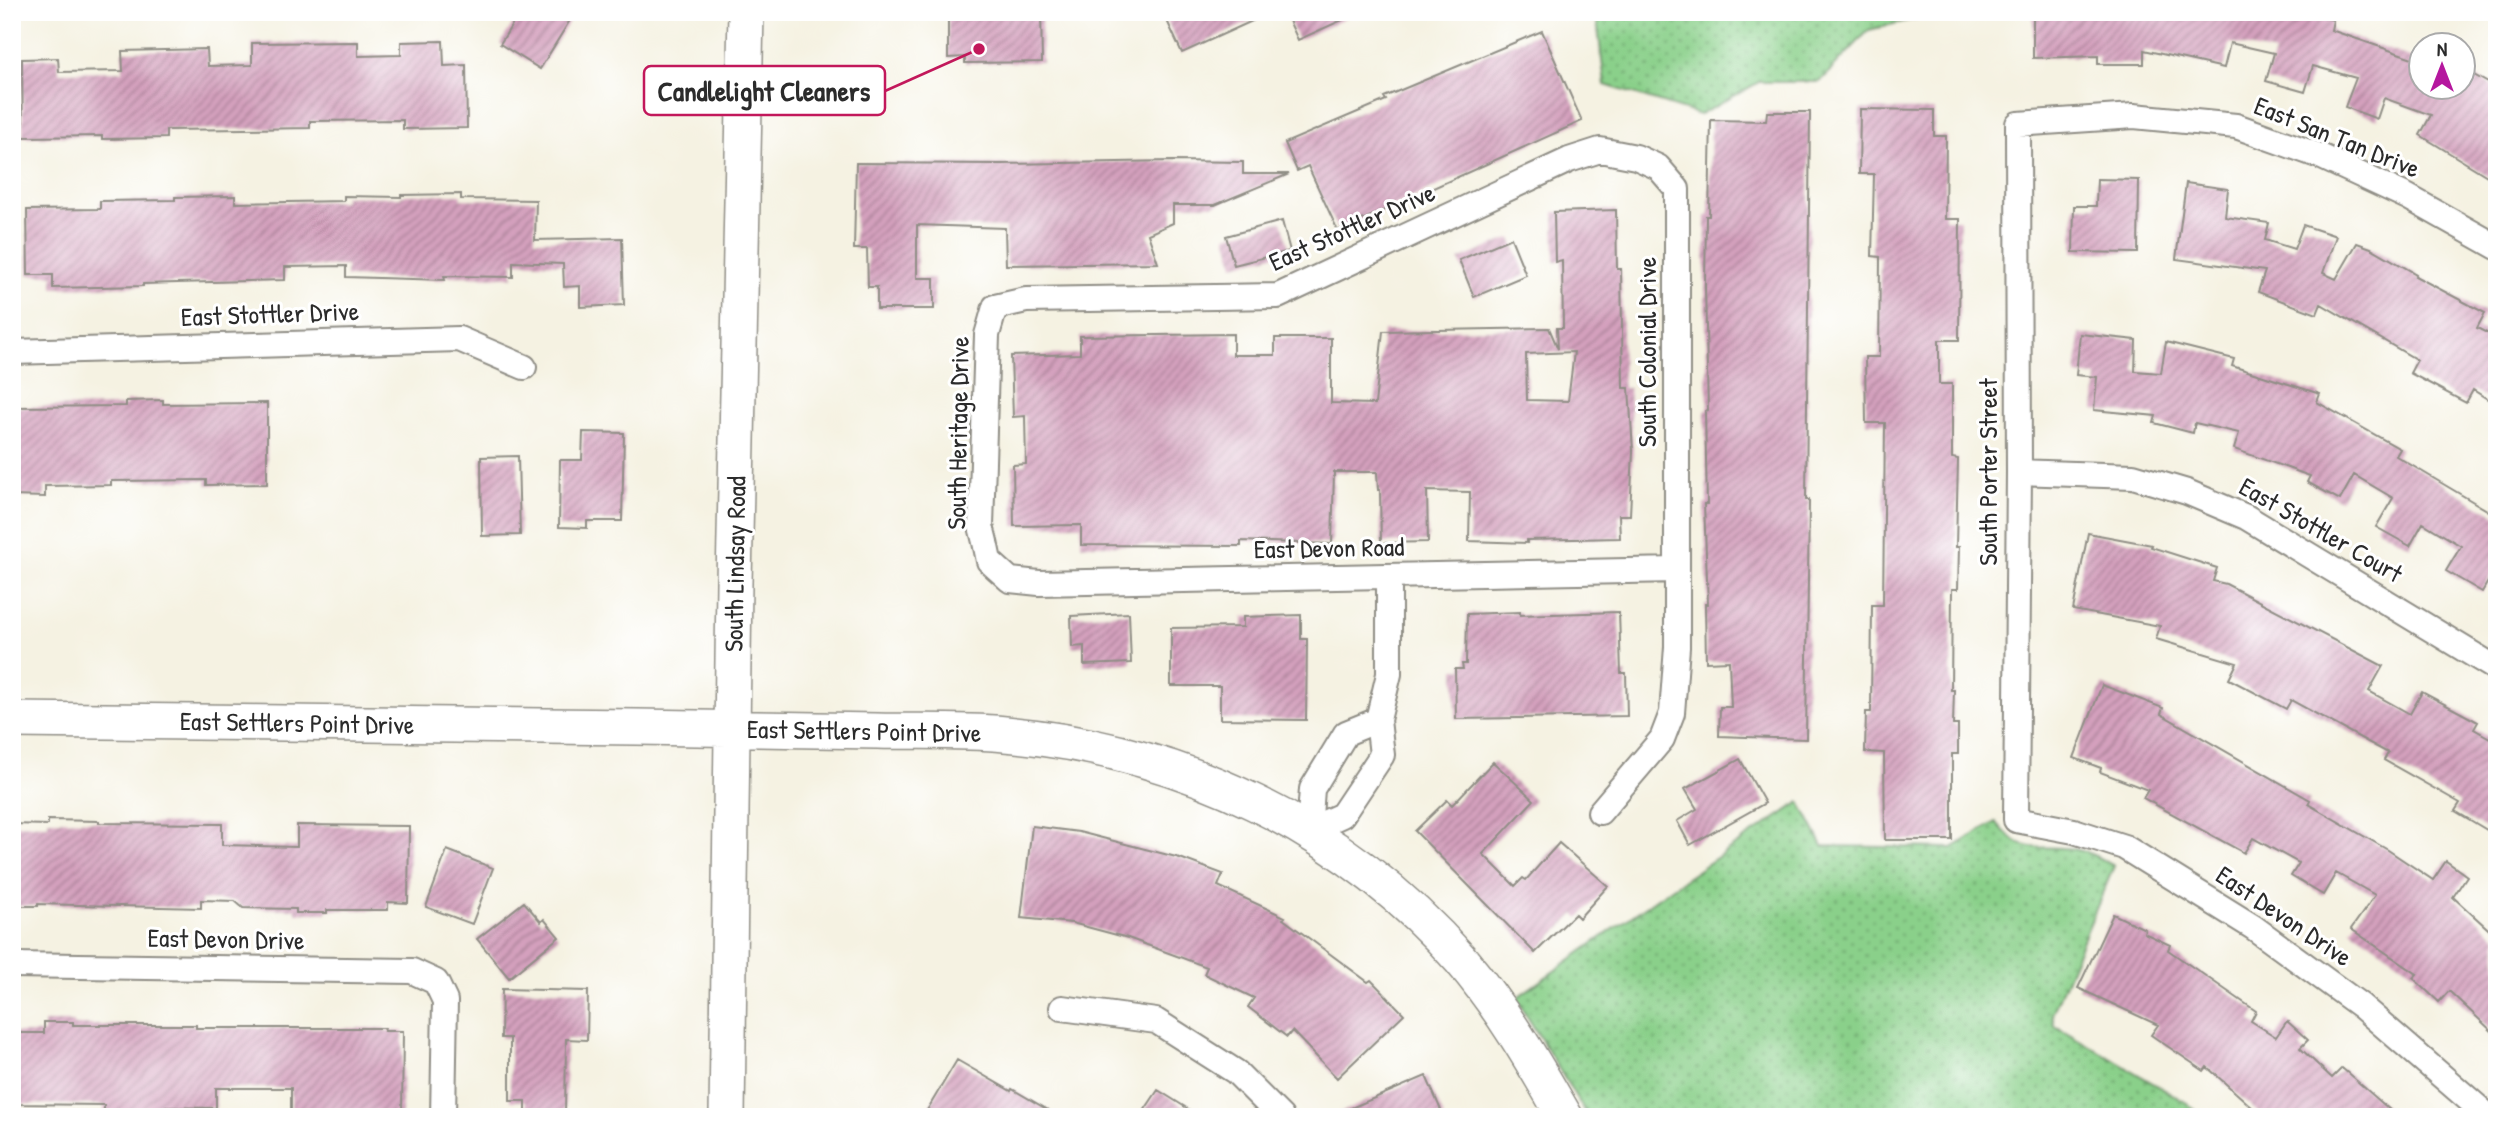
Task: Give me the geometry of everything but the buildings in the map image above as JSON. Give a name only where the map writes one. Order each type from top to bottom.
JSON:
[{"type":"street","name":"South Lindsay Road","points":[[727,1117],[734,569],[746,12]]},
{"type":"street","name":"East San Tan Drive","points":[[2018,124],[2134,116],[2236,126],[2320,156],[2409,197],[2497,247]]},
{"type":"street","name":"South Porter Street","points":[[2016,820],[2018,124]]},
{"type":"street","name":"East Stottler Drive","points":[[995,307],[1026,300],[1278,296],[1569,160],[1600,150],[1636,157]]},
{"type":"street","name":"South Colonial Drive","points":[[1600,812],[1662,739],[1672,713],[1677,647],[1677,189],[1658,167],[1636,157]]},
{"type":"street","name":"South Heritage Drive","points":[[989,561],[981,526],[987,335],[995,307]]},
{"type":"street","name":"East Stottler Drive","points":[[12,352],[459,339],[524,367]]},
{"type":"street","name":"East Stottler Court","points":[[2019,472],[2133,476],[2187,492],[2246,517],[2497,669]]},
{"type":"street","name":"East Devon Road","points":[[989,561],[1010,580],[1040,583],[1677,569]]},
{"type":"street","points":[[1378,720],[1346,733],[1339,744],[1312,789],[1309,830],[1342,816],[1382,755],[1378,720],[1389,674],[1389,577]]},
{"type":"street","name":"East Settlers Point Drive","points":[[12,720],[733,728],[1005,734],[1114,752],[1176,770],[1268,808],[1309,830],[1362,867],[1419,917],[1462,962],[1524,1046],[1565,1117]]},
{"type":"street","name":"East Devon Drive","points":[[2016,820],[2074,831],[2124,848],[2253,927],[2361,1006],[2489,1117]]},
{"type":"street","name":"East Devon Drive","points":[[12,965],[412,971],[436,982],[444,1001],[443,1117]]},
{"type":"street","points":[[1062,1008],[1156,1021],[1236,1072],[1282,1117]]},
{"type":"green space","points":[[1596,12],[1929,12],[1930,15],[1869,30],[1820,82],[1759,82],[1700,115],[1605,85]]},
{"type":"green space","points":[[1800,802],[1823,846],[1952,848],[1996,822],[2006,834],[2023,845],[2079,850],[2114,866],[2052,1014],[2054,1025],[2187,1103],[2203,1117],[1588,1117],[1516,998],[1673,887]]},
{"type":"place","name":"Candlelight Cleaners","points":[[979,49]]}]
